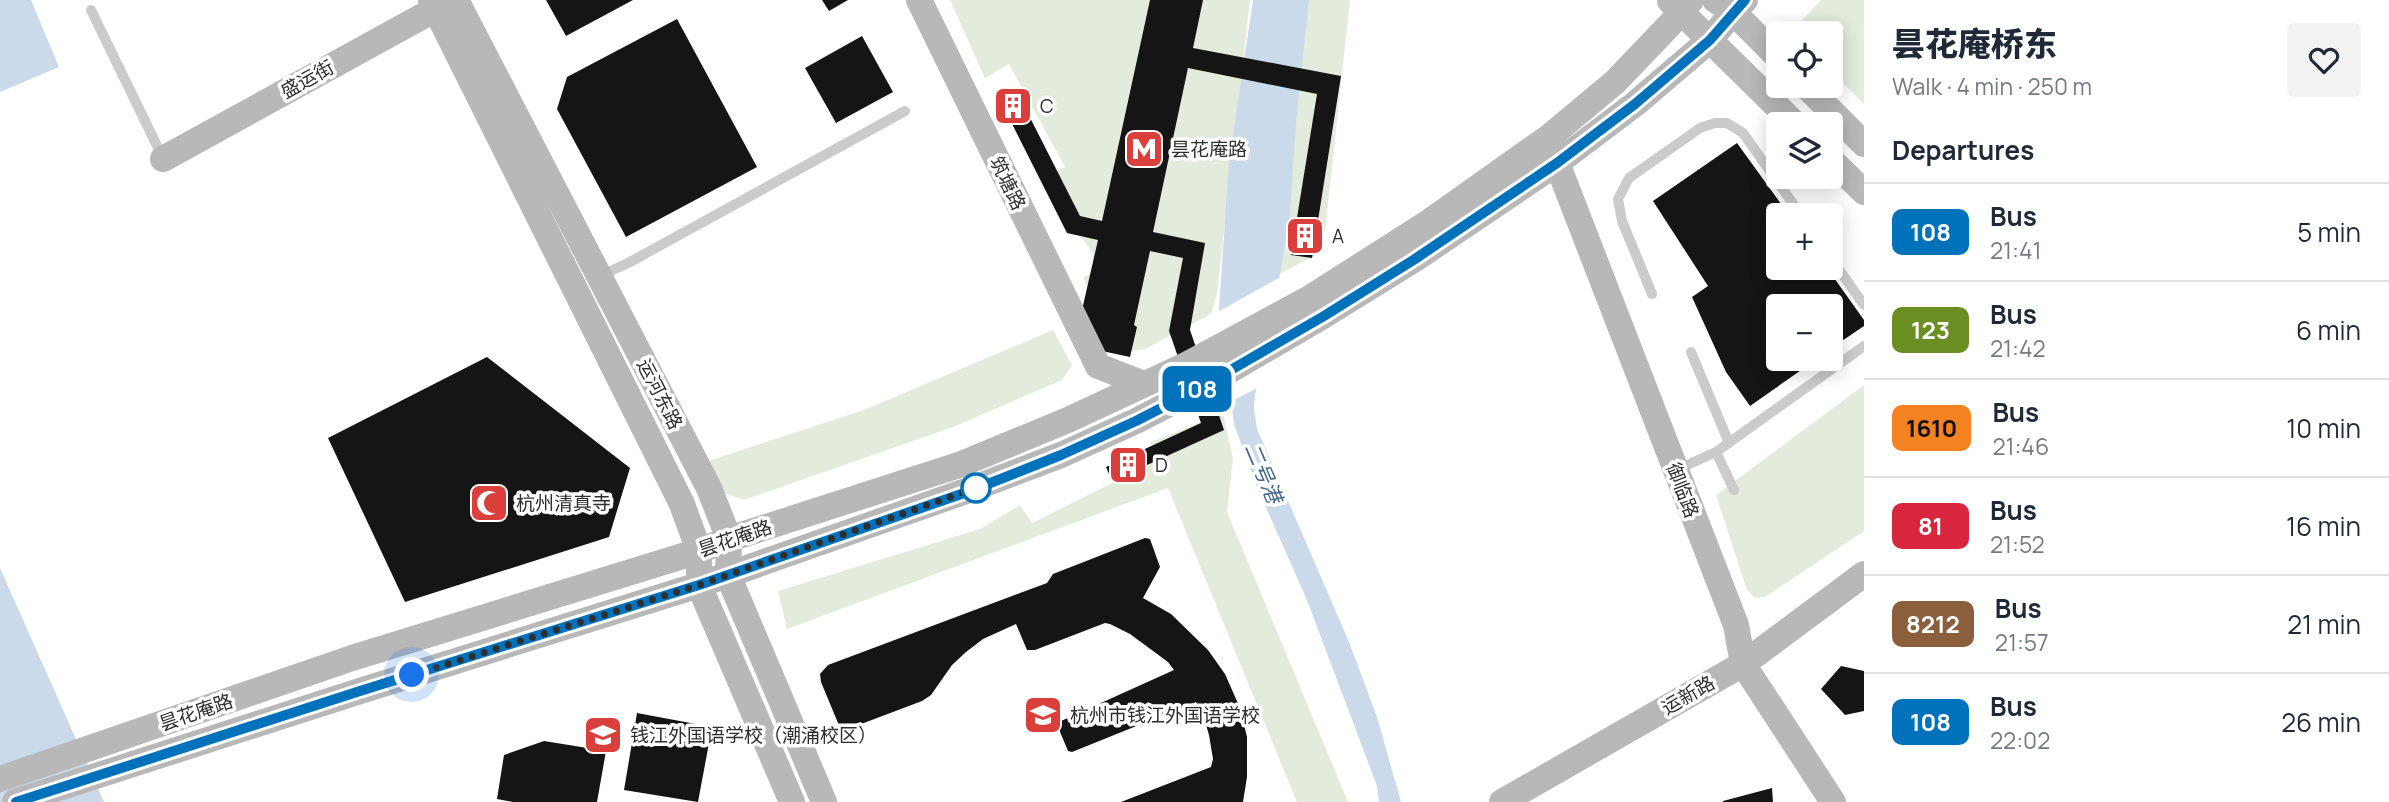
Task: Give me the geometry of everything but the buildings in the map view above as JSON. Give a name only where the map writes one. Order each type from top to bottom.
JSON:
[{"type":"main road","name":"筑塘路","points":[[919,0],[1098,366]]},
{"type":"main road","name":"盛运街","points":[[163,159],[443,2]]},
{"type":"main road","name":"运河东路","points":[[443,2],[599,276],[709,488],[729,539],[728,575],[824,802]]},
{"type":"main road","name":"运河东路","points":[[443,2],[682,504],[699,551],[699,585],[792,802]]},
{"type":"main road","points":[[1680,4],[1710,40],[1784,112]]},
{"type":"main road","name":"昙花庵路","points":[[15,802],[699,585],[970,491],[1061,455],[1136,421],[1198,389],[1317,307],[1426,224],[1549,138],[1615,82],[1680,4]]},
{"type":"main road","points":[[1731,4],[1766,43]]},
{"type":"main road","name":"昙花庵路","points":[[0,779],[352,658],[699,551],[959,465],[1084,413],[1317,307],[1415,259],[1557,163],[1635,104],[1710,40],[1731,4]]},
{"type":"main road","points":[[1818,98],[1864,144]]},
{"type":"main road","name":"御临路","points":[[1557,163],[1736,625],[1743,664],[1833,802]]},
{"type":"main road","points":[[1843,172],[1864,192]]},
{"type":"main road","points":[[1084,413],[1098,366],[1144,384]]},
{"type":"main road","name":"运新路","points":[[1502,802],[1743,664],[1864,574]]},
{"type":"lane","points":[[91,10],[163,159]]},
{"type":"lane","points":[[599,276],[630,262],[905,111]]},
{"type":"lane","points":[[1652,294],[1622,221],[1618,199],[1629,178],[1700,128],[1715,123],[1727,123],[1742,133],[1792,203]]},
{"type":"lane","points":[[1843,275],[1864,305]]},
{"type":"lane","points":[[1675,470],[1716,452],[1864,346]]},
{"type":"lane","points":[[1691,352],[1729,443]]},
{"type":"lane","points":[[1716,452],[1734,490]]},
{"type":"shaded area","points":[[950,0],[1250,0],[1217,293],[1211,314],[1145,349],[1130,351],[1119,345],[1083,278],[1093,272],[1093,254],[1042,177],[1065,167],[1009,64],[985,78]]},
{"type":"shaded area","points":[[1308,0],[1350,0],[1325,231],[1314,256],[1279,274]]},
{"type":"shaded area","points":[[1821,0],[1864,0],[1864,104],[1843,83],[1843,21],[1801,21]]},
{"type":"shaded area","points":[[1053,330],[1072,365],[1062,380],[953,427],[744,500],[721,492],[708,461],[864,410]]},
{"type":"shaded area","points":[[1864,385],[1864,531],[1765,597],[1755,598],[1747,590],[1716,495]]},
{"type":"shaded area","points":[[1223,413],[1233,459],[1227,512],[1348,802],[1297,802],[1168,488],[787,629],[778,591],[980,529],[1020,505],[1032,523],[1150,464],[1151,442]]},
{"type":"water","points":[[0,0],[31,0],[59,67],[0,92]]},
{"type":"water","name":"二号港","points":[[1253,0],[1309,0],[1290,212],[1279,281],[1255,395],[1257,429],[1349,642],[1377,717],[1401,802],[1379,802],[1377,786],[1307,600],[1257,487],[1234,424],[1219,309],[1229,162]]},
{"type":"water","points":[[0,568],[104,802],[0,802]]},
{"type":"pier","points":[[1284,275],[1261,386],[1228,403],[1216,313]]},
{"type":"bus line","name":"108","points":[[16,802],[699,585],[970,491],[1061,455],[1136,421],[1198,389],[1324,316],[1415,259],[1557,163],[1635,104],[1710,40],[1745,0]]},
{"type":"place","name":"C","points":[[1013,106]]},
{"type":"place","name":"昙花庵路","points":[[1144,149]]},
{"type":"place","name":"A","points":[[1305,236]]},
{"type":"place","name":"D","points":[[1128,465]]},
{"type":"place","name":"杭州清真寺","points":[[489,503]]},
{"type":"place","name":"杭州市钱江外国语学校","points":[[1043,715]]},
{"type":"place","name":"钱江外国语学校（潮涌校区）","points":[[603,735]]},
{"type":"route","points":[[412,675],[699,585],[976,488]]}]
